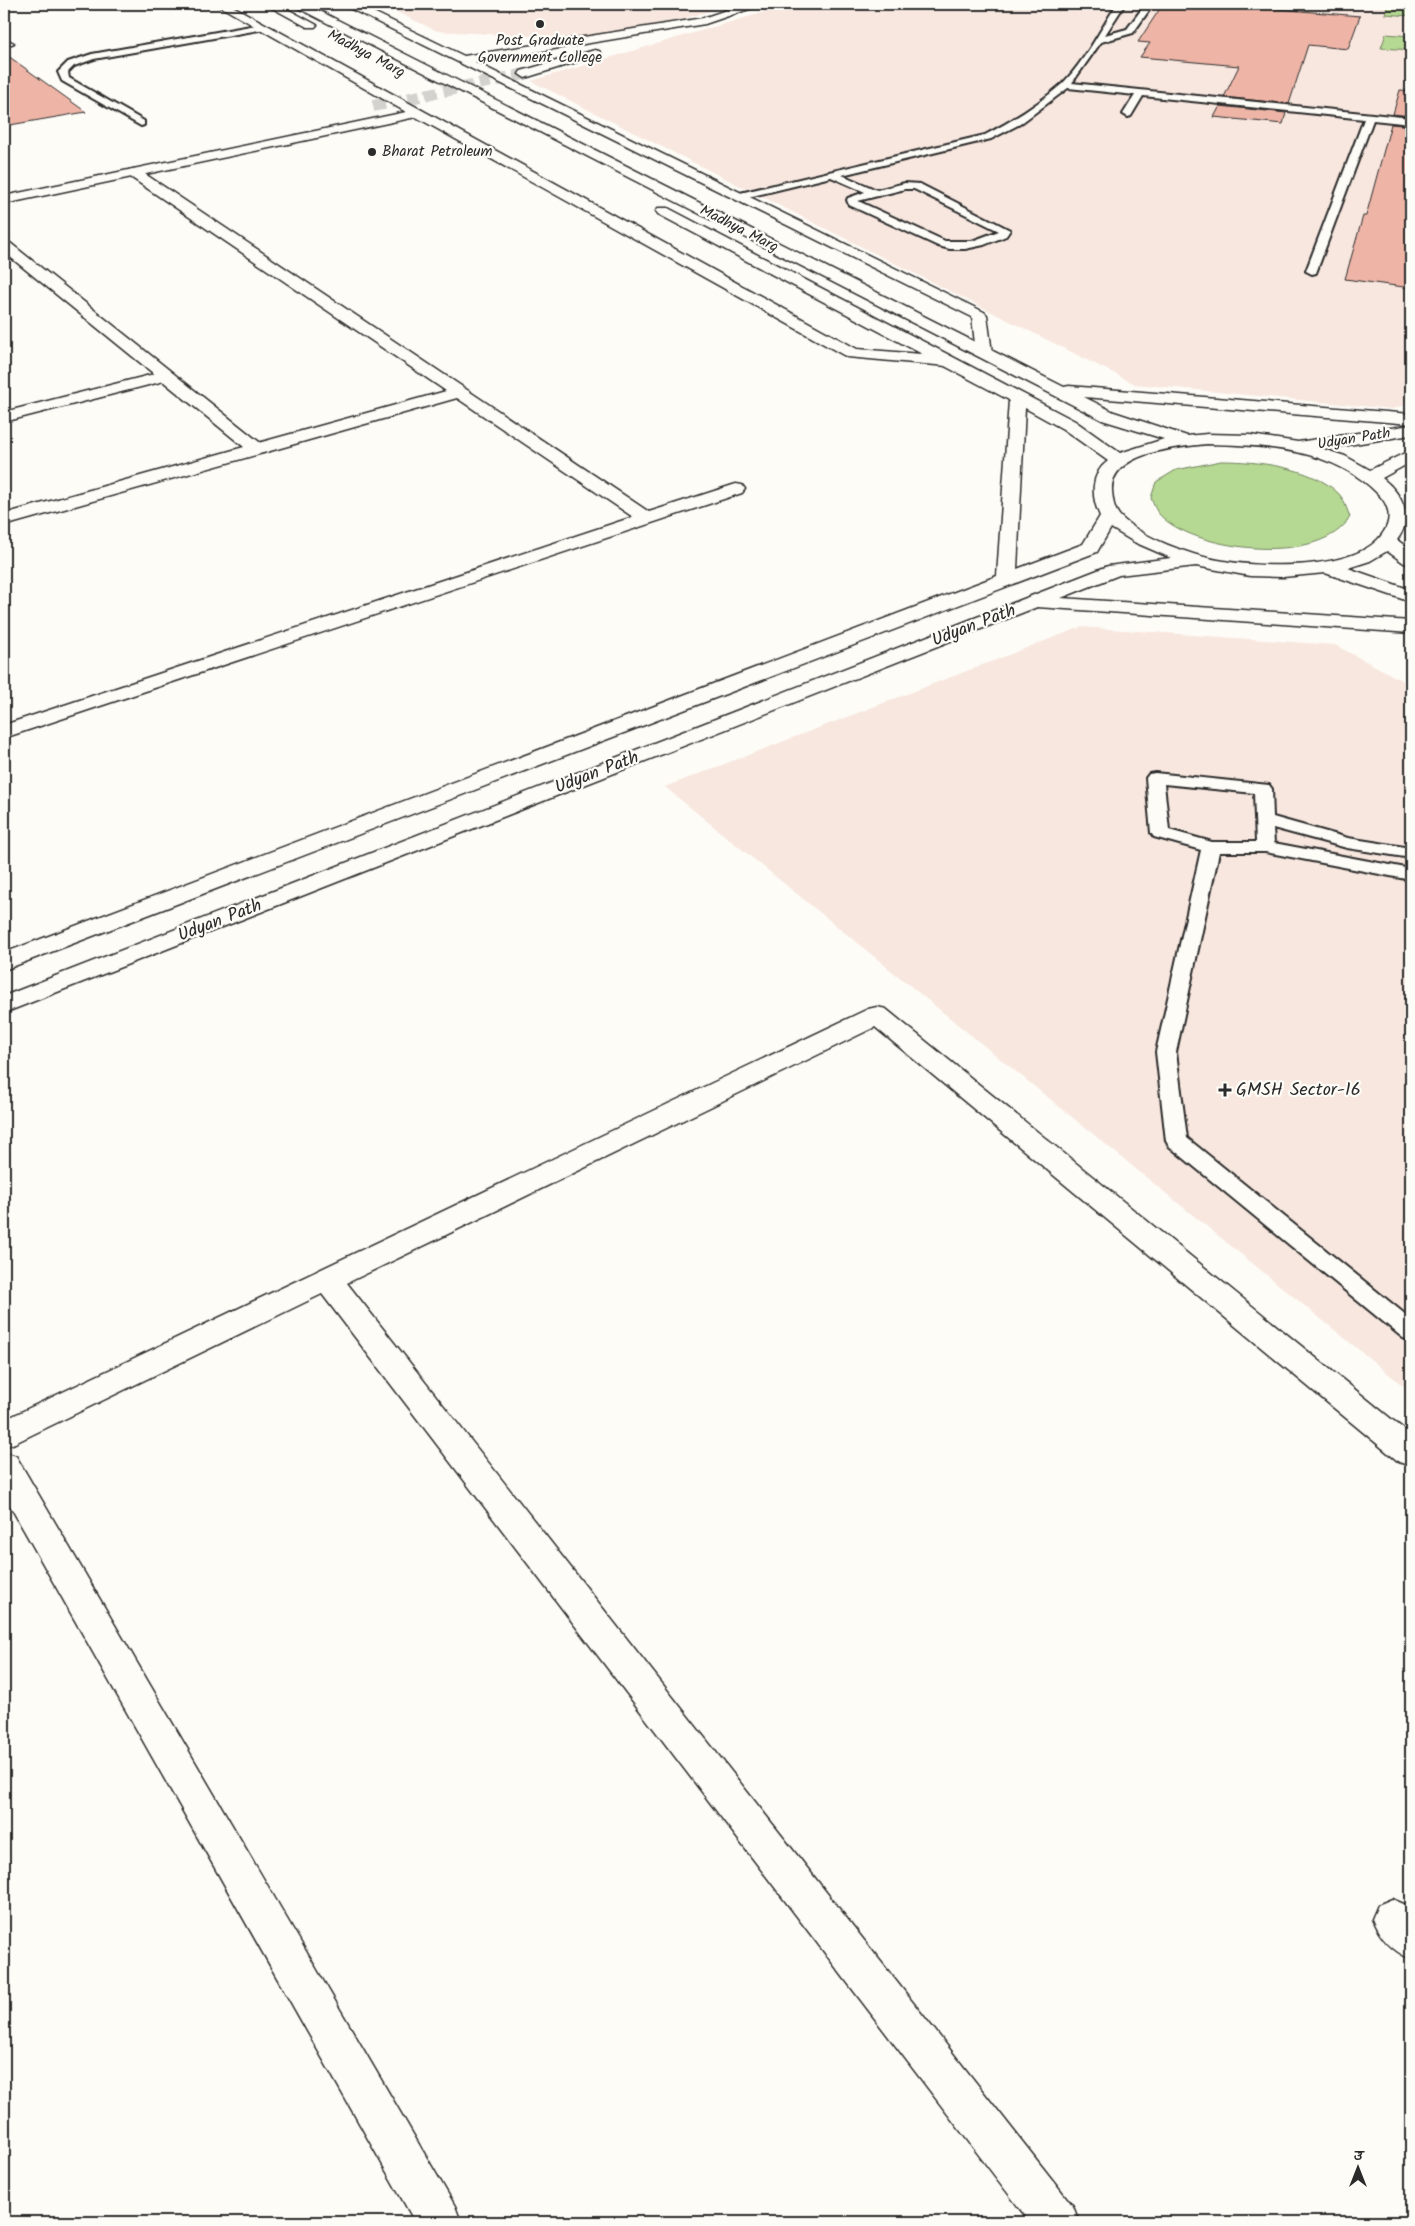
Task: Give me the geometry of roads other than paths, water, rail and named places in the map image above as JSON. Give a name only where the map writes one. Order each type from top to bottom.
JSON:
[{"type":"street","points":[[221,4],[852,354],[947,361]]},
{"type":"street","name":"Madhya Marg","points":[[270,4],[322,31]]},
{"type":"street","name":"Madhya Marg","points":[[298,4],[1108,416],[1186,441]]},
{"type":"street","points":[[349,4],[979,315],[984,353]]},
{"type":"street","points":[[526,74],[704,21],[754,4]]},
{"type":"street","points":[[464,60],[704,21]]},
{"type":"street","points":[[4,200],[417,113]]},
{"type":"street","points":[[134,173],[646,518]]},
{"type":"street","name":"Madhya Marg","points":[[650,204],[1069,425],[1120,461]]},
{"type":"street","points":[[4,245],[257,449]]},
{"type":"street","points":[[4,417],[166,376]]},
{"type":"street","points":[[1056,390],[1411,419]]},
{"type":"street","points":[[4,520],[459,392]]},
{"type":"street","points":[[1008,580],[1017,398]]},
{"type":"street","name":"Udyan Path","points":[[1298,448],[1411,430]]},
{"type":"street","points":[[1235,439],[1298,448],[1320,454],[1370,477],[1390,496],[1398,516],[1396,529],[1387,542],[1378,549],[1350,562],[1327,567],[1267,571],[1224,567],[1174,554],[1124,529],[1110,516],[1103,506],[1103,478],[1120,461],[1155,446],[1186,441],[1235,439]]},
{"type":"street","name":"Udyan Path","points":[[1370,477],[1411,455]]},
{"type":"street","points":[[4,732],[736,489]]},
{"type":"street","name":"Udyan Path","points":[[4,962],[1090,548],[1110,516]]},
{"type":"street","points":[[1387,542],[1411,559]]},
{"type":"street","name":"Udyan Path","points":[[4,1005],[1115,570],[1195,561]]},
{"type":"street","points":[[1327,567],[1411,596]]},
{"type":"street","points":[[1034,602],[1411,627]]},
{"type":"street","points":[[4,1434],[877,1014],[1411,1453]]},
{"type":"street","points":[[327,1279],[1057,2222]]},
{"type":"street","points":[[4,1466],[440,2222]]},
{"type":"lane","points":[[740,196],[988,137],[1017,122],[1066,85],[1099,40],[1121,4]]},
{"type":"lane","points":[[1099,40],[1130,31],[1148,6],[1146,4]]},
{"type":"lane","points":[[141,123],[65,79],[63,72],[71,64],[92,57],[262,27]]},
{"type":"lane","points":[[1066,85],[1411,121]]},
{"type":"lane","points":[[1128,114],[1141,92]]},
{"type":"lane","points":[[1312,271],[1370,116]]},
{"type":"lane","points":[[832,174],[876,192],[905,186],[916,186],[1005,230],[1002,234],[955,248],[942,244],[854,203],[852,200],[859,196],[876,192]]},
{"type":"lane","points":[[1265,847],[1263,789],[1155,778],[1160,833],[1211,847],[1265,847],[1411,874]]},
{"type":"lane","points":[[1264,820],[1347,843],[1411,853]]},
{"type":"lane","points":[[1211,847],[1166,1052],[1177,1141],[1411,1332]]},
{"type":"tunnel","points":[[373,106],[525,74]]},
{"type":"place","name":"Post Graduate Government College","points":[[540,24]]},
{"type":"place","name":"Bharat Petroleum","points":[[372,152]]},
{"type":"place","name":"GMSH Sector-16","points":[[1225,1090]]}]
